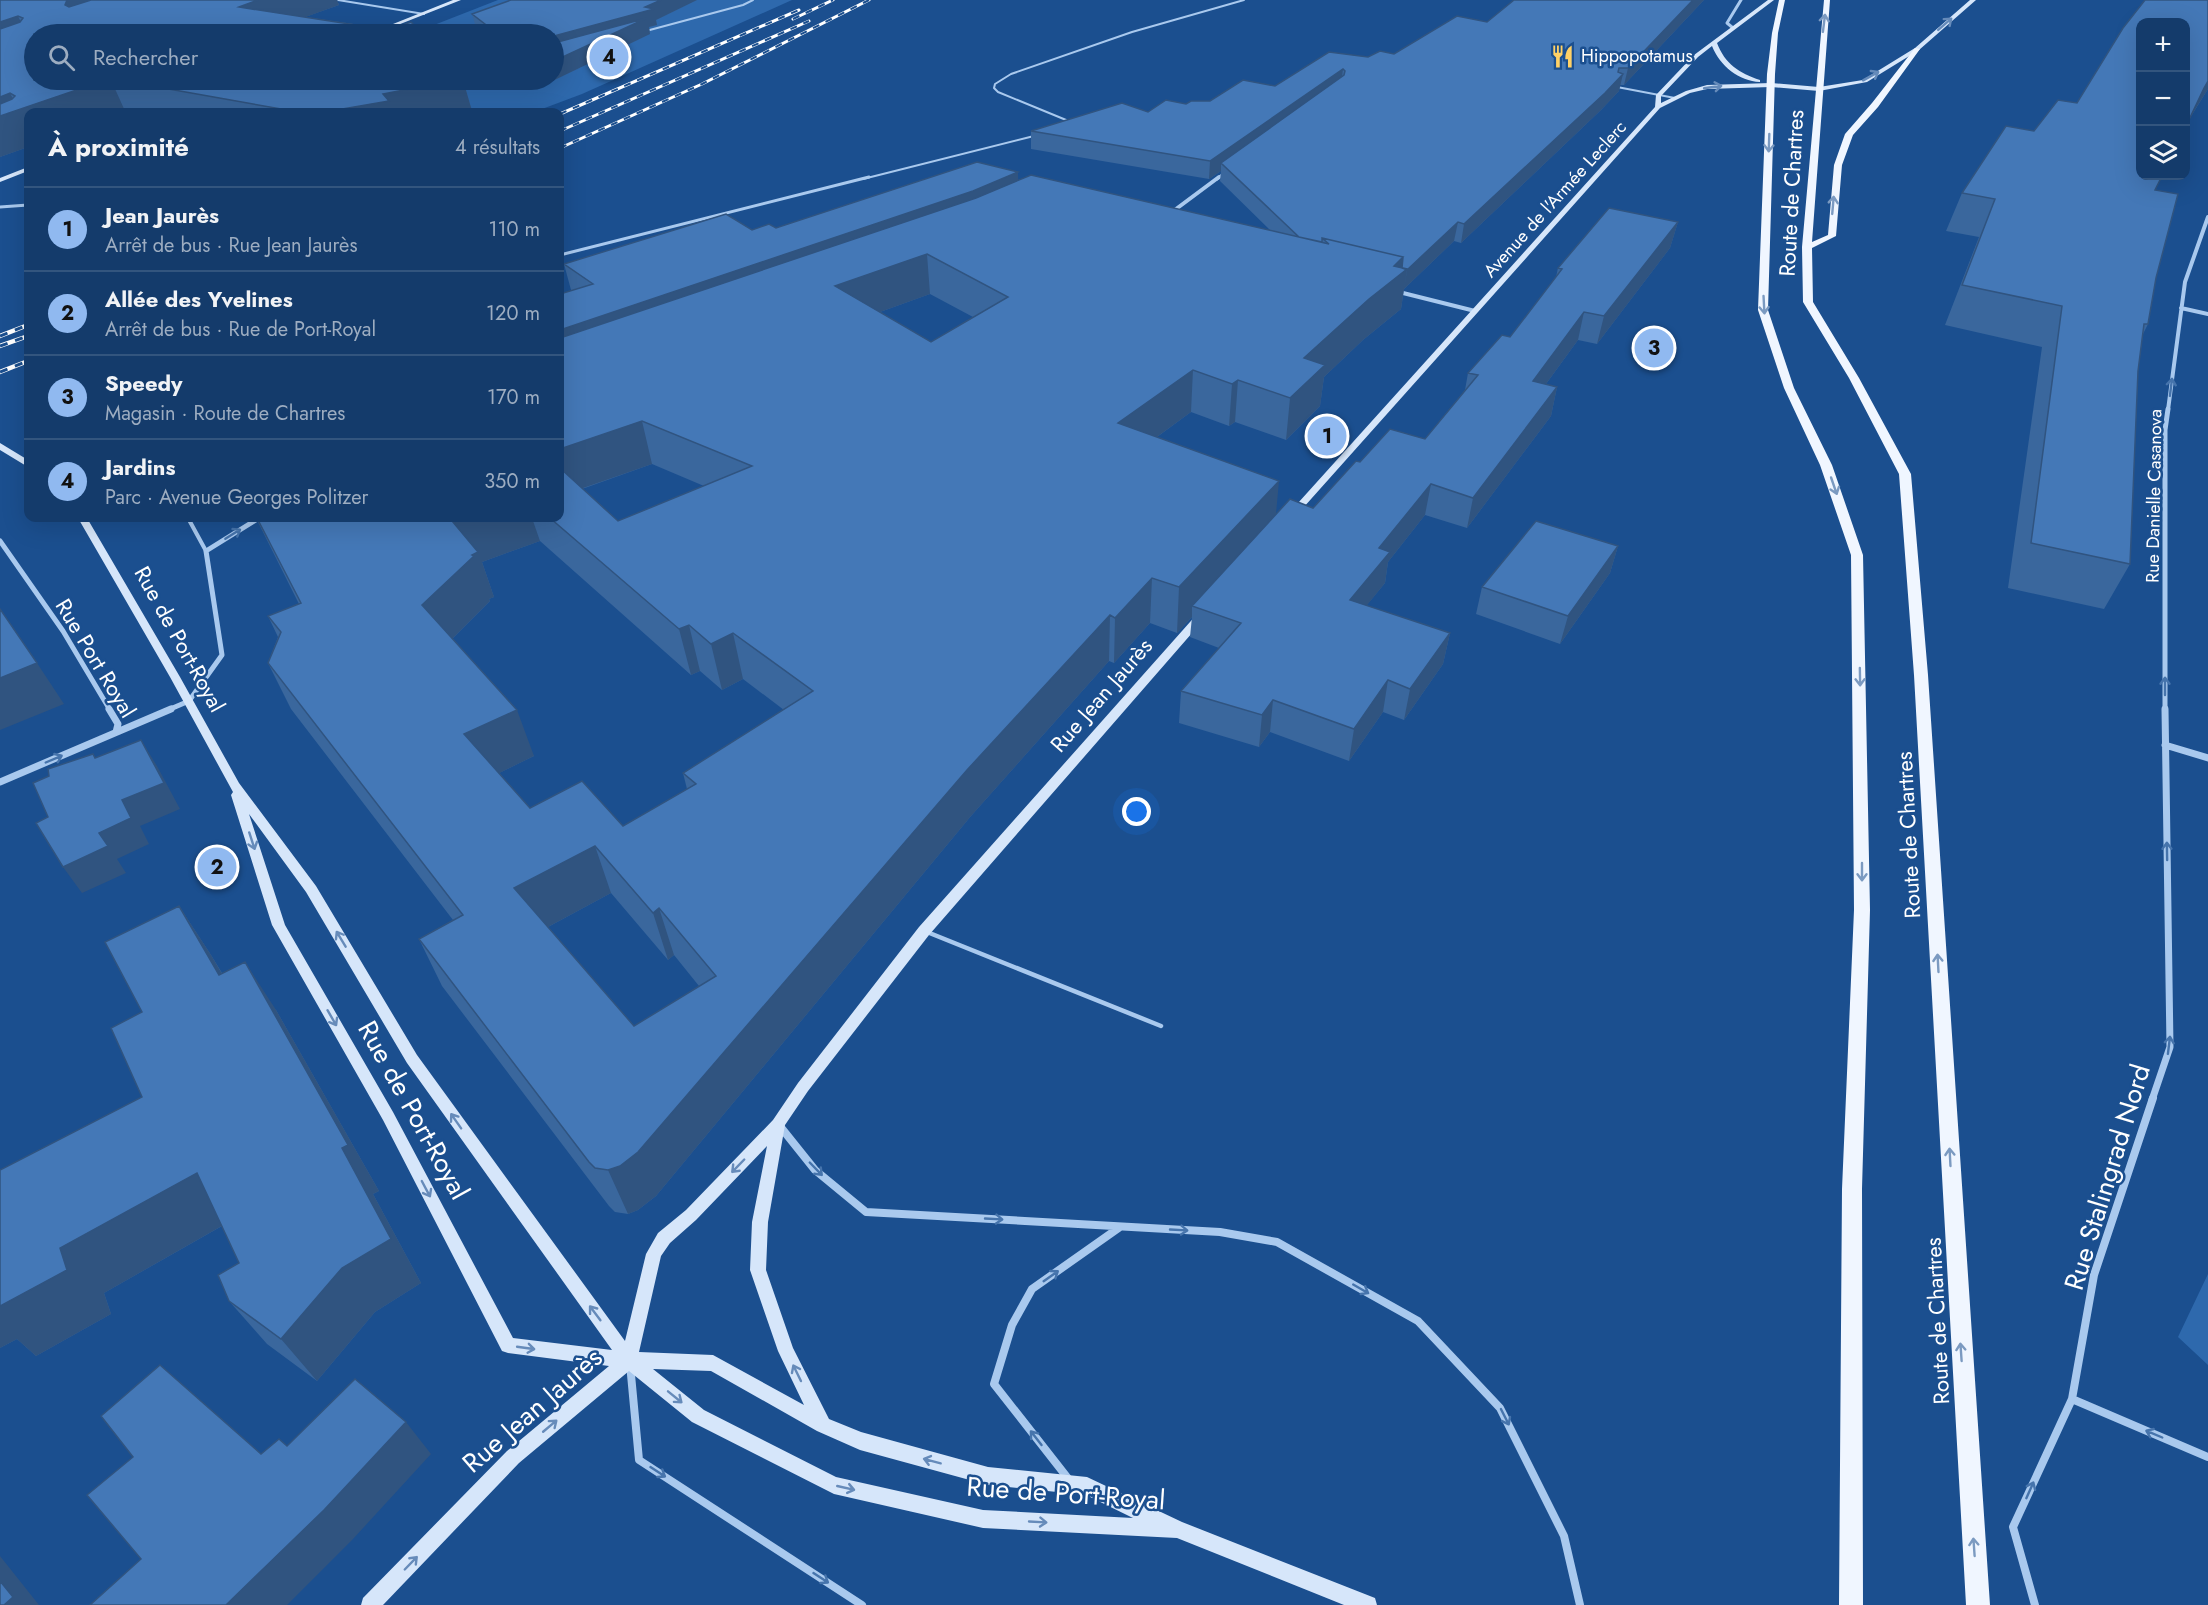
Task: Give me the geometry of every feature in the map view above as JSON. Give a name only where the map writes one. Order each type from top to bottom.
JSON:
[{"type":"main road","name":"Route de Chartres","points":[[1782,0],[1775,33],[1771,84],[1763,310],[1789,388],[1826,465],[1857,555],[1862,910],[1852,1189],[1851,1605]]},
{"type":"main road","name":"Route de Chartres","points":[[1827,0],[1807,247],[1808,302],[1854,378],[1905,474],[1921,675],[1978,1605]]},
{"type":"main road","points":[[1807,247],[1832,236],[1838,165],[1849,134],[1875,105],[1917,49]]},
{"type":"street","points":[[398,24],[458,0]]},
{"type":"street","points":[[1733,28],[1727,23],[1741,0]]},
{"type":"street","points":[[1658,107],[1658,96],[1696,56],[1771,0]]},
{"type":"street","points":[[1820,89],[1865,81],[1917,49],[1973,0]]},
{"type":"street","points":[[1714,43],[1718,56],[1728,68],[1745,77],[1771,84]]},
{"type":"street","name":"Route de Chartres","points":[[1771,84],[1820,89]]},
{"type":"street","name":"Avenue de l'Armée Leclerc","points":[[1475,311],[1658,107],[1675,98],[1707,87],[1771,84]]},
{"type":"street","points":[[1166,216],[1234,167]]},
{"type":"street","points":[[0,180],[24,171]]},
{"type":"street","name":"Rue Danielle Casanova","points":[[2165,745],[2165,430],[2185,282],[2208,217]]},
{"type":"street","points":[[1282,525],[1475,311],[1384,289]]},
{"type":"street","points":[[2181,308],[2208,314]]},
{"type":"street","points":[[0,446],[24,461]]},
{"type":"street","name":"Rue de Port-Royal","points":[[84,522],[175,676],[234,785],[311,889],[412,1059],[629,1360],[698,1416],[834,1485],[983,1519],[1177,1529]]},
{"type":"street","points":[[189,701],[222,655],[206,551],[253,522]]},
{"type":"street","name":"Rue Port Royal","points":[[0,541],[63,631],[118,724],[116,732]]},
{"type":"street","name":"Rue Jean Jaurès","points":[[370,1605],[513,1457],[629,1360],[654,1254],[664,1238],[691,1215],[778,1124],[803,1087],[924,931],[1212,603]]},
{"type":"street","name":"Rue Port Royal","points":[[116,732],[189,701]]},
{"type":"street","points":[[0,782],[116,732]]},
{"type":"street","points":[[2165,745],[2208,758]]},
{"type":"street","name":"Rue Stalingrad Nord","points":[[2035,1605],[2013,1527],[2072,1399],[2094,1275],[2170,1047],[2165,745]]},
{"type":"street","name":"Rue de Port-Royal","points":[[234,785],[279,925],[388,1116],[508,1345],[629,1360],[713,1363],[823,1425],[860,1442],[988,1476],[1087,1486],[1177,1529]]},
{"type":"street","points":[[778,1124],[815,1170],[866,1212],[1220,1232],[1276,1242],[1418,1321],[1500,1408],[1564,1536],[1580,1605]]},
{"type":"street","name":"Rue Jean Jaurès","points":[[778,1124],[760,1222],[758,1270],[786,1351],[823,1425]]},
{"type":"street","points":[[1073,1484],[994,1384],[1012,1325],[1032,1289],[1120,1227]]},
{"type":"street","points":[[629,1360],[639,1460],[862,1605]]},
{"type":"street","points":[[2072,1399],[2208,1457]]},
{"type":"street","points":[[1177,1529],[1368,1605]]},
{"type":"lane","points":[[338,0],[424,14]]},
{"type":"lane","points":[[639,32],[743,5],[753,0]]},
{"type":"lane","points":[[1069,127],[1073,125],[1072,122],[998,92],[994,88],[995,84],[1011,74],[1132,32],[1244,0]]},
{"type":"lane","points":[[1617,87],[1675,98]]},
{"type":"lane","points":[[564,254],[1040,135]]},
{"type":"lane","points":[[0,207],[24,204]]},
{"type":"lane","points":[[190,522],[206,551]]},
{"type":"lane","points":[[924,931],[1161,1026]]},
{"type":"shaded area","points":[[498,0],[792,0],[582,94],[545,108],[226,108],[272,90],[564,90],[564,24],[437,24]]},
{"type":"shaded area","points":[[2208,1274],[2208,1365],[2178,1337]]},
{"type":"building","points":[[0,0],[67,0],[65,5],[69,7],[91,0],[258,0],[239,7],[349,24],[24,24],[24,90],[77,90],[0,116],[0,104],[15,96],[10,93],[0,97],[0,29],[20,22],[23,18],[18,16],[0,22]]},
{"type":"building","points":[[511,0],[661,0],[645,7],[654,9],[564,33],[564,24],[485,24],[472,14]]},
{"type":"building","points":[[1514,0],[1693,0],[1628,68],[1619,68],[1618,72],[1623,74],[1605,93],[1464,224],[1458,222],[1407,270],[1402,268],[1403,257],[1322,238],[1322,242],[1299,237],[1221,163],[1344,75],[1343,69],[1210,161],[1031,131],[1122,103],[1148,112],[1166,100],[1186,104],[1191,101],[1210,101],[1243,80],[1275,86],[1329,52],[1368,57],[1380,51],[1394,54],[1457,16],[1487,22]]},
{"type":"building","points":[[2145,0],[2208,0],[2208,81],[2190,118],[2190,18],[2136,18],[2136,180],[2160,180],[2155,190],[2178,194],[2156,278],[2148,324],[2144,324],[2138,371],[2130,564],[2031,543],[2062,306],[1962,285],[1995,199],[1962,193],[2006,126],[2034,131],[2058,100],[2077,103],[2123,28]]},
{"type":"building","points":[[647,18],[564,56],[564,40]]},
{"type":"building","points":[[174,90],[404,90],[383,94],[389,101],[348,108],[276,108]]},
{"type":"building","points":[[977,162],[1018,172],[973,191],[564,329],[564,293],[593,284],[564,264],[726,214],[752,230],[769,224],[776,228]]},
{"type":"building","points":[[1031,175],[1329,244],[1322,238],[1403,257],[1394,266],[1407,269],[1369,299],[1304,358],[1325,365],[1290,398],[1238,380],[1232,384],[1193,370],[1118,423],[1279,481],[1179,587],[1152,578],[1115,618],[1110,615],[967,770],[638,1152],[620,1166],[608,1170],[595,1168],[589,1162],[419,939],[463,915],[268,663],[281,632],[268,616],[301,603],[259,522],[453,522],[478,552],[472,555],[474,556],[422,605],[517,710],[464,734],[530,808],[582,781],[623,826],[696,784],[683,773],[813,691],[733,633],[711,644],[689,625],[679,629],[555,522],[564,522],[564,472],[618,521],[752,466],[642,421],[564,448],[564,337],[976,198]],"holes":[[[927,254],[1008,297],[931,342],[835,286]],[[595,846],[653,913],[659,908],[716,976],[634,1026],[514,888]]]},
{"type":"building","points":[[1609,208],[1678,222],[1604,316],[1584,312],[1533,381],[1557,387],[1473,498],[1431,484],[1379,548],[1390,552],[1350,600],[1450,633],[1410,689],[1388,680],[1354,729],[1273,700],[1262,715],[1181,691],[1241,623],[1192,606],[1290,499],[1313,508],[1356,461],[1360,462],[1390,429],[1425,439],[1478,375],[1468,373],[1502,335],[1510,337],[1562,269],[1558,268]]},
{"type":"building","points":[[1536,521],[1618,546],[1568,616],[1482,587]]},
{"type":"building","points":[[0,609],[37,663],[0,678]]},
{"type":"building","points":[[141,740],[164,783],[122,800],[131,818],[99,833],[108,846],[63,867],[36,823],[48,817],[33,783],[49,776],[48,769],[93,754],[95,758]]},
{"type":"building","points":[[179,906],[219,975],[245,962],[348,1145],[342,1148],[391,1239],[342,1268],[281,1339],[229,1301],[218,1275],[239,1263],[197,1173],[60,1248],[67,1270],[0,1306],[0,1170],[142,1097],[111,1028],[142,1012],[105,942]]},
{"type":"building","points":[[160,1365],[261,1454],[279,1439],[287,1446],[355,1379],[406,1422],[324,1510],[226,1605],[90,1605],[141,1559],[87,1495],[133,1457],[101,1416]]},
{"type":"building","points":[[0,1581],[13,1597],[4,1605],[0,1605]]},
{"type":"railway","points":[[793,19],[833,0]]},
{"type":"railway","points":[[564,146],[702,84],[869,0]]},
{"type":"railway","points":[[564,112],[799,10]]},
{"type":"railway","points":[[564,129],[809,21]]},
{"type":"railway","points":[[0,336],[24,327]]},
{"type":"railway","points":[[0,346],[24,337]]},
{"type":"railway","points":[[0,372],[24,363]]},
{"type":"place","name":"Hippopotamus","points":[[1563,56]]},
{"type":"place","name":"Jardins","points":[[609,57]]},
{"type":"place","name":"Speedy","points":[[1654,348]]},
{"type":"place","name":"Jean Jaurès","points":[[1327,436]]},
{"type":"place","name":"Allée des Yvelines","points":[[217,867]]}]
